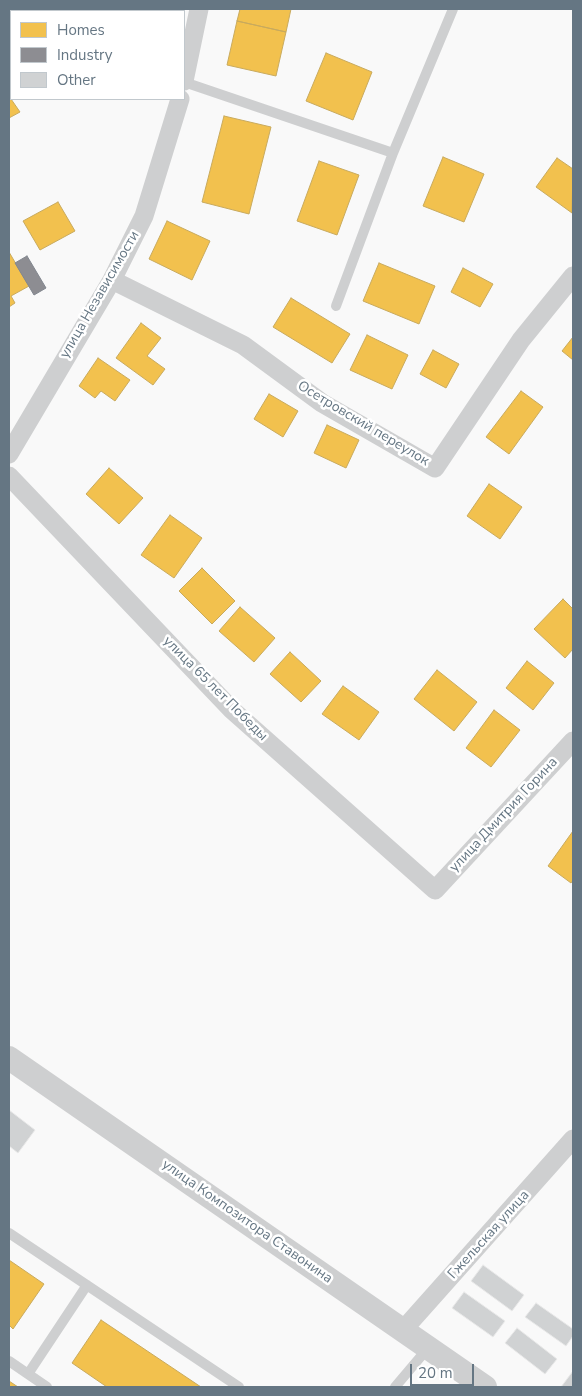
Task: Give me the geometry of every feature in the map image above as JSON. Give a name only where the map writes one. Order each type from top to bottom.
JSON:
[{"type":"street","points":[[185,76],[199,9]]},
{"type":"street","name":"улица Независимости","points":[[9,454],[112,280],[144,216],[180,100]]},
{"type":"street","name":"Осетровский переулок","points":[[112,280],[243,345],[322,403],[435,468],[522,340],[573,276]]},
{"type":"street","name":"улица 65 лет Победы","points":[[9,476],[232,710],[435,890]]},
{"type":"street","name":"улица Дмитрия Горина","points":[[435,890],[573,741]]},
{"type":"street","name":"улица Композитора Ставонина","points":[[9,1058],[485,1387]]},
{"type":"street","name":"Гжельская улица","points":[[403,1330],[573,1139]]},
{"type":"lane","points":[[336,306],[394,153],[453,9]]},
{"type":"lane","points":[[185,81],[394,153]]},
{"type":"lane","points":[[9,1233],[239,1387]]},
{"type":"lane","points":[[28,1374],[87,1285]]},
{"type":"lane","points":[[395,1387],[428,1348]]},
{"type":"lane","points":[[9,1361],[47,1387]]},
{"type":"building: Homes","points":[[240,9],[291,9],[286,32],[237,21]]},
{"type":"building: Homes","points":[[237,21],[286,32],[276,76],[227,65]]},
{"type":"building: Homes","points":[[326,53],[372,72],[353,120],[306,101]]},
{"type":"building: Homes","points":[[9,77],[10,100],[20,112],[9,118]]},
{"type":"building: Homes","points":[[224,116],[271,127],[249,214],[202,202]]},
{"type":"building: Homes","points":[[443,157],[484,174],[464,222],[423,206]]},
{"type":"building: Homes","points":[[557,158],[573,169],[572,213],[536,187]]},
{"type":"building: Homes","points":[[319,161],[359,175],[337,235],[297,221]]},
{"type":"building: Homes","points":[[58,202],[75,231],[40,250],[23,221]]},
{"type":"building: Homes","points":[[167,221],[210,241],[192,280],[149,259]]},
{"type":"building: Homes","points":[[9,252],[29,286],[11,296],[15,303],[9,307]]},
{"type":"building: Homes","points":[[379,263],[435,286],[419,324],[363,301]]},
{"type":"building: Homes","points":[[463,268],[493,284],[480,307],[451,292]]},
{"type":"building: Homes","points":[[291,298],[350,334],[332,363],[273,327]]},
{"type":"building: Homes","points":[[141,323],[161,338],[147,356],[165,369],[153,385],[116,358]]},
{"type":"building: Homes","points":[[367,335],[408,355],[392,389],[350,370]]},
{"type":"building: Homes","points":[[573,337],[573,360],[562,351]]},
{"type":"building: Homes","points":[[433,350],[459,364],[446,388],[420,374]]},
{"type":"building: Homes","points":[[98,358],[130,380],[115,401],[101,391],[95,398],[79,386]]},
{"type":"building: Homes","points":[[521,391],[543,407],[509,454],[486,437]]},
{"type":"building: Homes","points":[[269,394],[298,411],[283,437],[254,419]]},
{"type":"building: Homes","points":[[327,425],[359,440],[346,468],[314,453]]},
{"type":"building: Homes","points":[[109,468],[143,498],[119,524],[86,494]]},
{"type":"building: Homes","points":[[489,484],[522,507],[500,539],[467,516]]},
{"type":"building: Homes","points":[[170,515],[202,538],[174,578],[141,555]]},
{"type":"building: Homes","points":[[202,568],[235,601],[212,624],[179,591]]},
{"type":"building: Homes","points":[[563,599],[573,609],[573,649],[565,658],[534,629]]},
{"type":"building: Homes","points":[[240,607],[275,638],[254,662],[219,631]]},
{"type":"building: Homes","points":[[290,652],[321,681],[301,702],[270,674]]},
{"type":"building: Homes","points":[[527,661],[554,683],[533,710],[506,688]]},
{"type":"building: Homes","points":[[437,670],[477,702],[454,731],[414,699]]},
{"type":"building: Homes","points":[[343,686],[379,712],[359,740],[322,714]]},
{"type":"building: Homes","points":[[494,710],[520,730],[491,767],[466,748]]},
{"type":"building: Homes","points":[[573,831],[573,880],[571,883],[548,866]]},
{"type":"building: Homes","points":[[9,1260],[44,1284],[13,1329],[9,1325]]},
{"type":"building: Homes","points":[[101,1320],[201,1387],[107,1387],[72,1363]]},
{"type":"building: Homes","points":[[9,1381],[18,1387],[9,1387]]},
{"type":"building: Industry","points":[[27,256],[46,288],[34,295],[15,263]]},
{"type":"building: Other","points":[[9,1110],[35,1130],[18,1153],[9,1146]]},
{"type":"building: Other","points":[[483,1265],[524,1295],[512,1311],[471,1281]]},
{"type":"building: Other","points":[[464,1292],[505,1321],[493,1337],[452,1308]]},
{"type":"building: Other","points":[[536,1303],[573,1329],[573,1336],[566,1346],[525,1317]]},
{"type":"building: Other","points":[[517,1328],[557,1359],[545,1374],[505,1343]]},
{"type":"building: Other","points":[[573,1371],[573,1387],[561,1387]]}]
